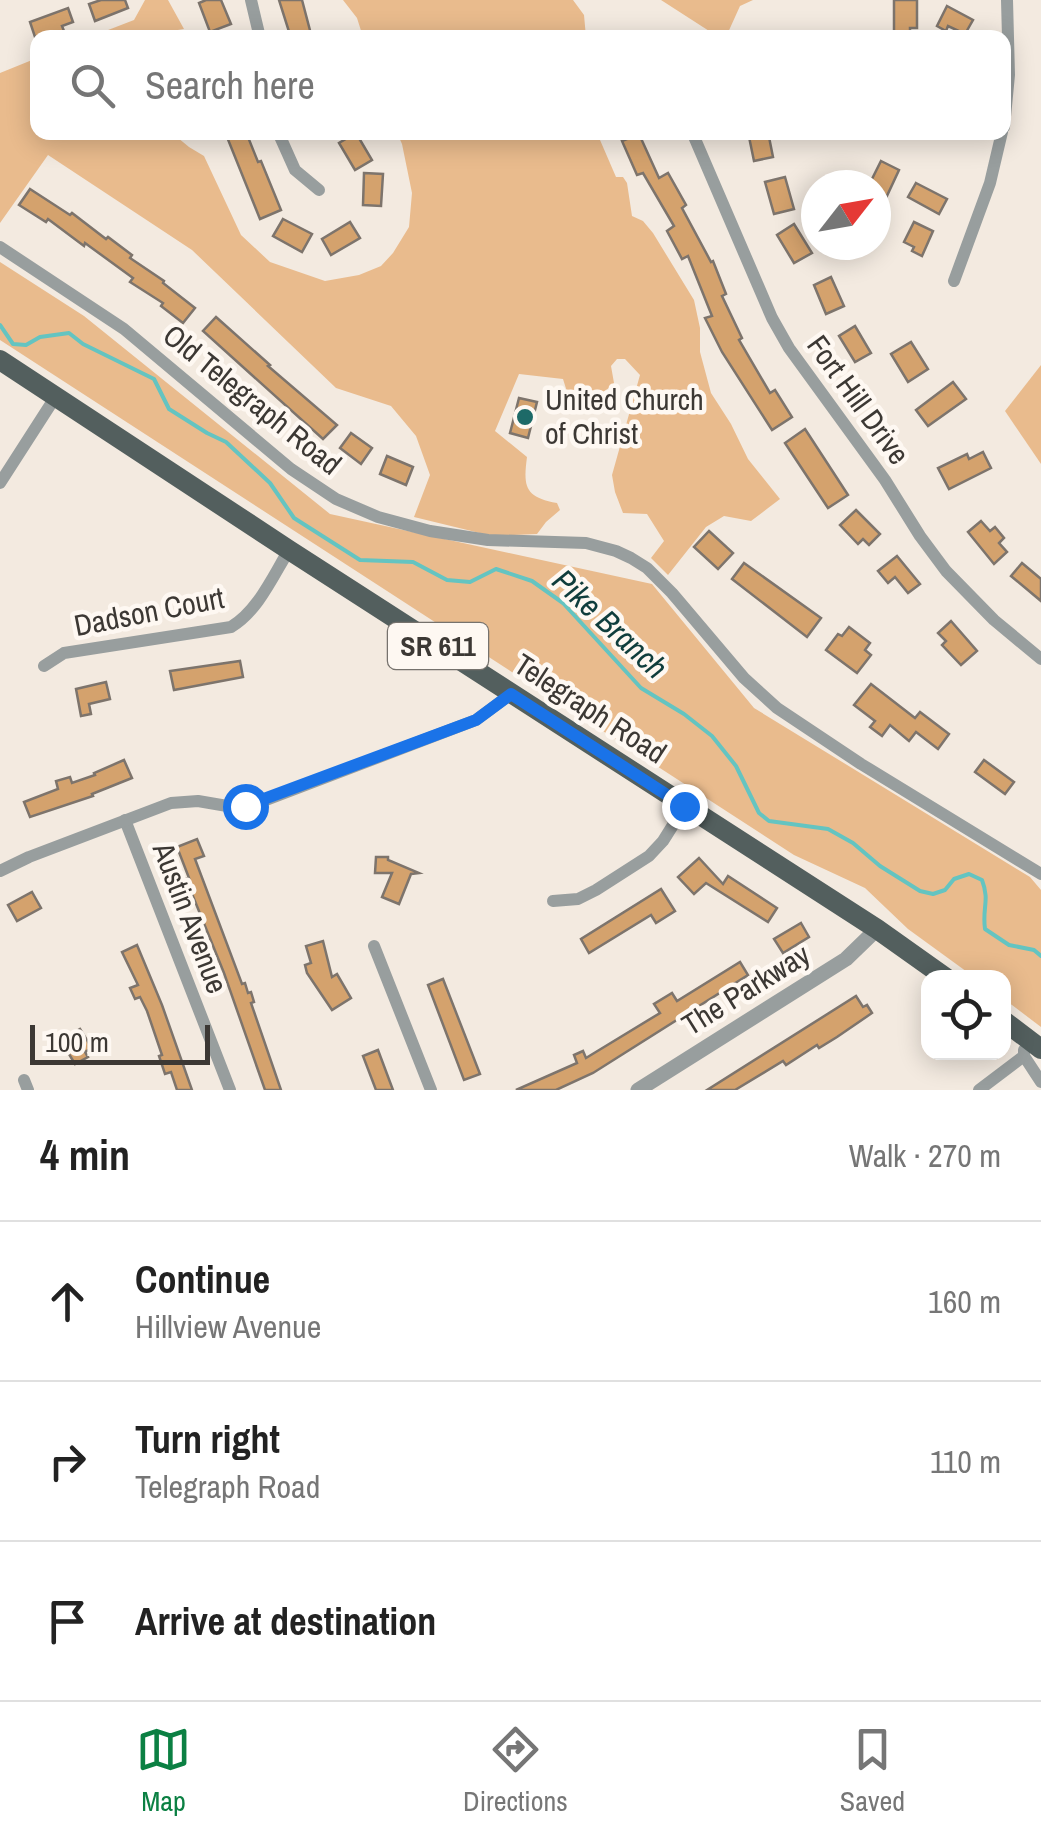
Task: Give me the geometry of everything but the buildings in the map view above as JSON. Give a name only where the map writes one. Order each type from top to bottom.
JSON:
[{"type":"main road","name":"Telegraph Road","points":[[0,360],[935,970]]},
{"type":"main road","points":[[1011,1028],[1030,1047]]},
{"type":"street","points":[[251,0],[258,30]]},
{"type":"street","points":[[1007,0],[1008,30]]},
{"type":"street","points":[[282,140],[295,170],[319,190]]},
{"type":"street","name":"Fort Hill Drive","points":[[695,140],[772,318],[789,348],[946,570],[994,620],[1041,659]]},
{"type":"street","points":[[954,281],[990,183],[1001,140]]},
{"type":"street","name":"Old Telegraph Road","points":[[0,248],[124,329],[291,469],[336,498],[378,517],[430,531],[488,540],[586,543],[616,551],[647,568],[744,678],[777,708],[1041,874]]},
{"type":"street","points":[[0,483],[56,396]]},
{"type":"street","name":"Dadson Court","points":[[44,666],[64,654],[230,627],[252,608],[289,550]]},
{"type":"street","points":[[0,872],[162,805],[187,801],[233,807],[253,804],[476,720],[511,694]]},
{"type":"street","points":[[553,901],[578,898],[596,890],[650,856],[684,806]]},
{"type":"street","name":"Austin Avenue","points":[[125,820],[230,1090]]},
{"type":"street","name":"The Parkway","points":[[638,1090],[846,959],[877,929]]},
{"type":"street","points":[[374,946],[431,1090]]},
{"type":"street","points":[[979,1090],[1030,1047],[1041,1082]]},
{"type":"shaded area","points":[[145,0],[168,0],[184,29],[108,30],[134,20]]},
{"type":"shaded area","points":[[343,0],[573,0],[584,15],[585,30],[361,30]]},
{"type":"shaded area","points":[[661,0],[753,0],[740,6],[729,30],[708,30]]},
{"type":"shaded area","points":[[30,61],[30,140],[180,140],[204,156],[241,235],[270,262],[325,281],[359,275],[381,266],[409,227],[412,193],[400,140],[600,140],[616,177],[623,177],[627,183],[632,216],[643,221],[653,233],[694,300],[700,352],[711,393],[748,459],[780,499],[751,521],[724,516],[706,527],[668,575],[651,558],[664,541],[647,514],[623,513],[615,492],[612,475],[640,375],[625,359],[617,359],[611,366],[614,383],[593,396],[568,395],[563,379],[519,374],[495,431],[527,457],[526,483],[532,494],[557,503],[560,510],[537,534],[492,536],[414,517],[430,475],[416,436],[391,406],[336,388],[192,250],[48,155],[0,223],[0,73]]},
{"type":"shaded area","points":[[0,262],[84,316],[330,514],[652,584],[754,708],[1030,877],[1041,890],[1041,1027],[1011,1004],[1011,970],[964,970],[908,929],[865,888],[794,855],[0,340]]},
{"type":"shaded area","points":[[1041,365],[1041,464],[1005,411]]},
{"type":"waterway","name":"Pike Branch","points":[[0,325],[13,344],[26,345],[40,337],[69,333],[83,344],[154,379],[169,409],[226,442],[270,483],[294,518],[360,560],[413,562],[447,580],[470,582],[496,569],[532,581],[563,603],[641,688],[712,736],[736,766],[759,813],[769,821],[828,829],[920,891],[933,894],[945,890],[954,879],[969,874],[982,880],[985,929],[1009,945],[1034,950],[1041,956]]},
{"type":"place","name":"United Church of Christ","points":[[525,417]]},
{"type":"route","points":[[245,806],[476,720],[511,694],[684,806]]}]
